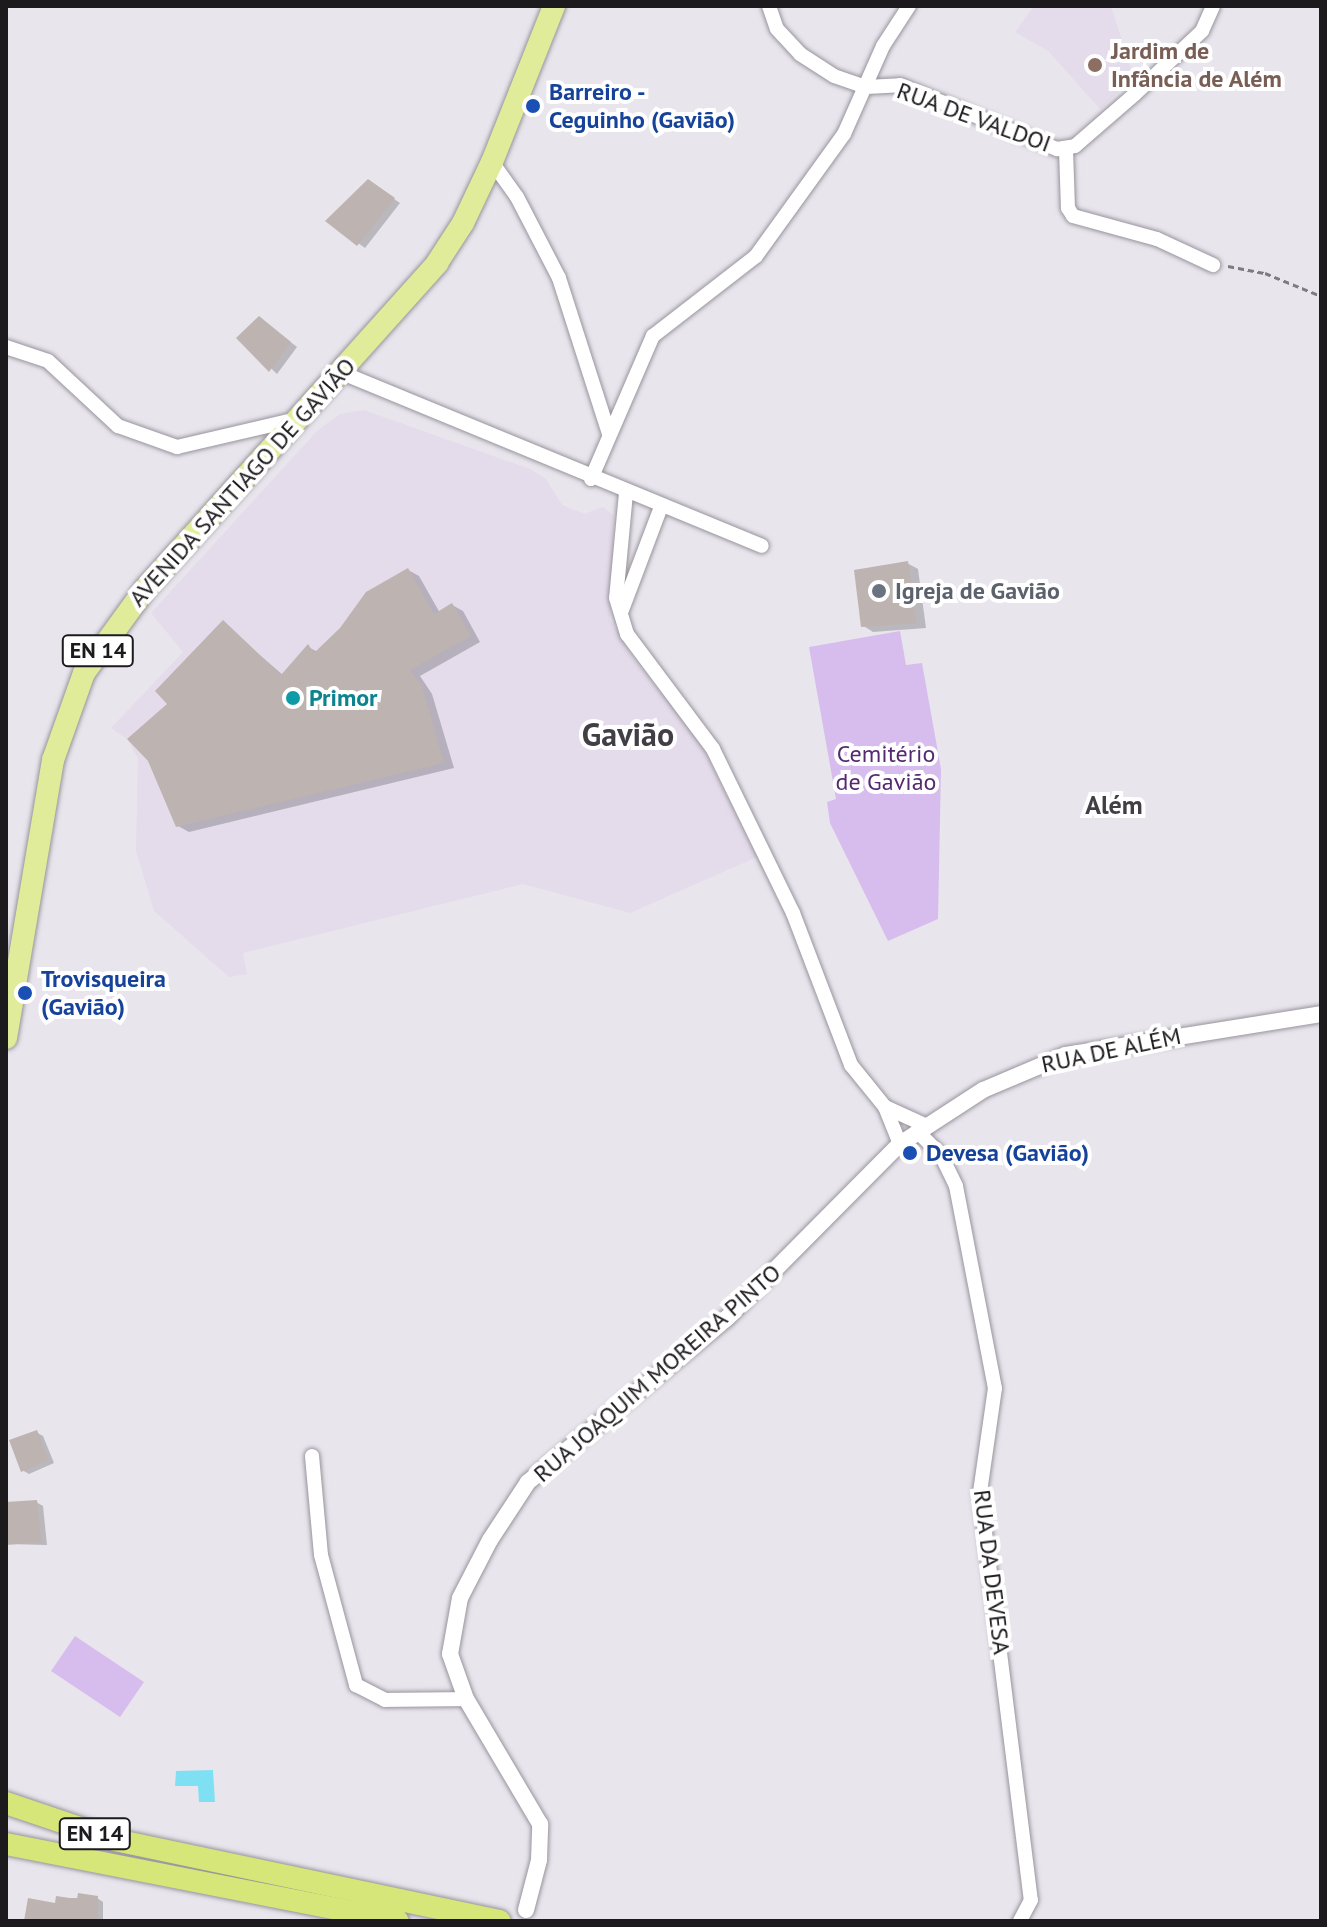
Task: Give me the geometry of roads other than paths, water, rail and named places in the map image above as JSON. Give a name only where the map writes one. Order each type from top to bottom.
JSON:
[{"type":"highway","name":"EN 14","points":[[6,1803],[115,1840],[500,1921]]},
{"type":"highway","name":"EN 14","points":[[6,1844],[397,1921]]},
{"type":"main road","name":"AVENIDA SANTIAGO DE GAVIÃO","points":[[6,1038],[13,942],[59,734],[84,673],[137,599],[437,263],[463,223],[492,162],[554,6]]},
{"type":"street","points":[[769,6],[777,29],[800,54],[834,76],[866,87]]},
{"type":"street","points":[[591,479],[653,336],[756,256],[844,134],[883,46],[909,6]]},
{"type":"street","name":"RUA DE VALDOI","points":[[866,87],[900,85],[1048,147],[1066,149],[1082,141],[1202,31],[1213,6]]},
{"type":"street","points":[[1066,149],[1068,208],[1073,216],[1157,239],[1213,265]]},
{"type":"street","points":[[492,162],[517,197],[559,278],[609,434]]},
{"type":"street","points":[[6,347],[48,361],[118,426],[177,447],[297,419]]},
{"type":"street","points":[[340,372],[591,479],[762,546]]},
{"type":"street","points":[[626,493],[616,581],[621,618],[671,698],[713,749],[793,913],[851,1065],[885,1107],[900,1144]]},
{"type":"street","points":[[621,618],[628,584],[661,507]]},
{"type":"street","name":"RUA DE ALÉM","points":[[921,1128],[1017,1073],[1066,1055],[1321,1014]]},
{"type":"street","points":[[885,1107],[921,1128]]},
{"type":"street","name":"RUA JOAQUIM MOREIRA PINTO","points":[[526,1910],[539,1860],[540,1824],[466,1699],[450,1664],[454,1611],[513,1502],[540,1470],[727,1318],[900,1144],[921,1128]]},
{"type":"street","name":"RUA DA DEVESA","points":[[921,1128],[941,1155],[956,1186],[995,1388],[980,1492],[1029,1887],[1030,1908],[1020,1921]]},
{"type":"street","points":[[312,1456],[321,1555],[356,1685],[385,1700],[466,1699]]},
{"type":"water","points":[[213,1770],[215,1802],[199,1802],[198,1786],[175,1786],[176,1771]]},
{"type":"place","name":"Jardim de Infância de Além","points":[[1095,65]]},
{"type":"place","name":"Barreiro - Ceguinho (Gavião)","points":[[533,106]]},
{"type":"place","name":"Igreja de Gavião","points":[[879,591]]},
{"type":"place","name":"Primor","points":[[293,698]]},
{"type":"place","name":"Trovisqueira (Gavião)","points":[[25,993]]},
{"type":"place","name":"Devesa (Gavião)","points":[[910,1153]]},
{"type":"district","name":"Gavião","points":[[628,734]]},
{"type":"district","name":"Além","points":[[1114,805]]},
{"type":"park label","name":"Cemitério de Gavião","points":[[886,768]]}]
